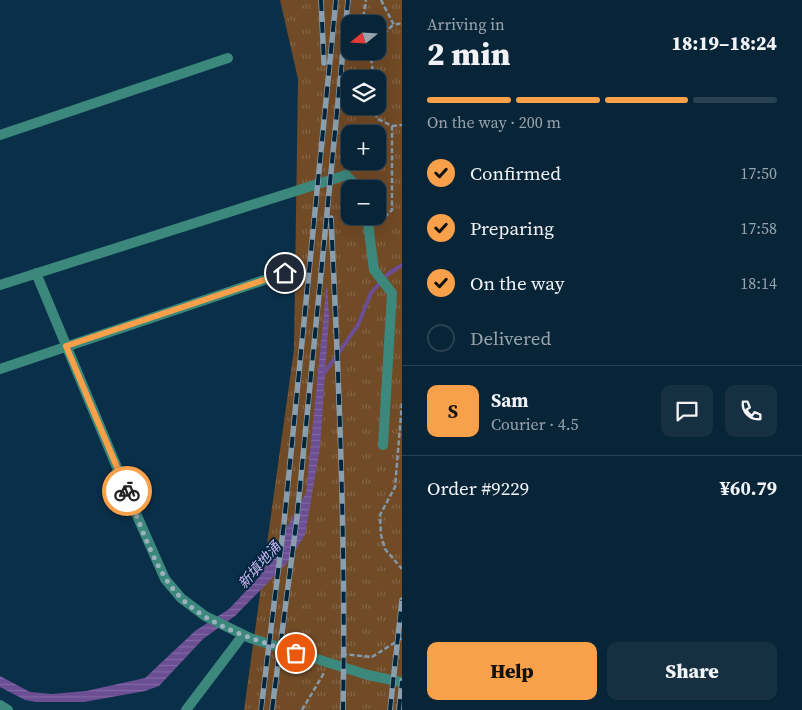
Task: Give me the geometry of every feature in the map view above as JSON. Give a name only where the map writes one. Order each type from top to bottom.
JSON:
[{"type":"street","points":[[0,136],[228,58]]},
{"type":"street","points":[[0,285],[346,175],[351,180]]},
{"type":"street","points":[[368,225],[374,270],[402,304]]},
{"type":"street","points":[[0,369],[285,273]]},
{"type":"street","points":[[36,274],[166,579],[181,598],[205,616],[244,635],[368,675],[402,682]]},
{"type":"street","points":[[383,445],[390,290]]},
{"type":"street","points":[[186,710],[244,635]]},
{"type":"street","points":[[0,705],[8,710]]},
{"type":"path","points":[[364,15],[366,0]]},
{"type":"path","points":[[381,0],[394,25]]},
{"type":"path","points":[[386,32],[394,25],[402,23]]},
{"type":"path","points":[[376,115],[378,119],[392,126],[402,125]]},
{"type":"path","points":[[369,229],[382,221],[392,210],[392,126]]},
{"type":"path","points":[[402,403],[395,486],[380,515],[381,535],[386,549],[402,569]]},
{"type":"green space","points":[[280,0],[402,0],[402,710],[244,710],[294,349],[298,79]]},
{"type":"shaded area","points":[[327,282],[329,317],[320,448],[305,535],[287,563],[235,616],[203,639],[159,686],[145,691],[84,702],[36,702],[25,700],[0,687],[0,676],[30,692],[52,694],[86,691],[145,678],[195,631],[229,609],[260,576],[306,493]]},
{"type":"waterway","name":"新填地涌","points":[[323,375],[358,325],[371,293],[388,274],[402,265]]},
{"type":"railway","points":[[321,0],[324,63]]},
{"type":"railway","points":[[261,710],[284,523],[336,0]]},
{"type":"railway","points":[[272,710],[297,517],[348,0]]},
{"type":"railway","points":[[331,218],[343,526],[343,710]]},
{"type":"railway","points":[[390,710],[402,600]]},
{"type":"railway","points":[[399,710],[402,681]]},
{"type":"way so far","points":[[127,491],[166,579],[181,598],[205,616],[250,638],[296,653]]},
{"type":"route","points":[[127,491],[66,346],[285,273]]}]
